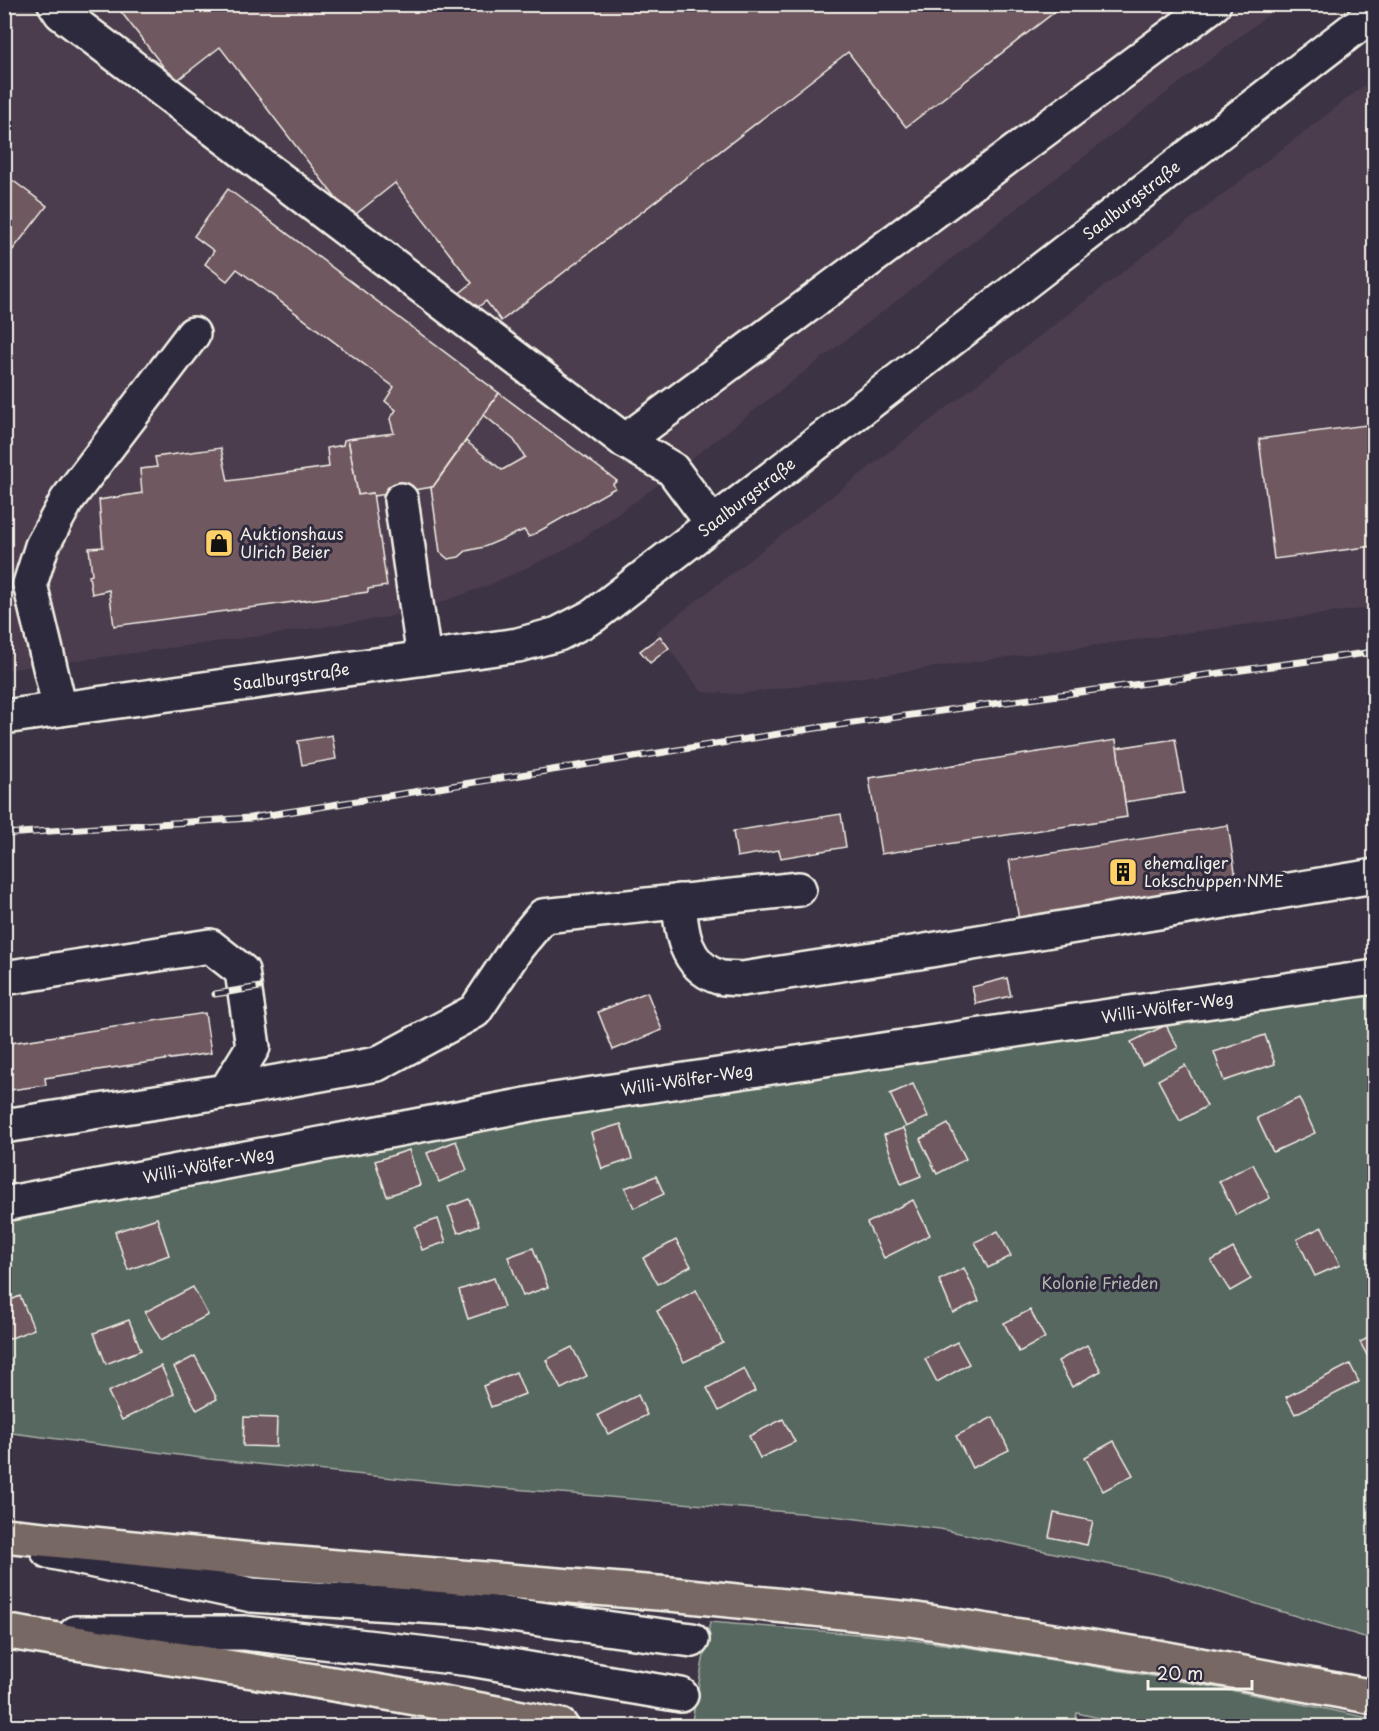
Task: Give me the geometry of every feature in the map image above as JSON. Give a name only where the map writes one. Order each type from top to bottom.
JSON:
[{"type":"highway","points":[[4,1535],[262,1561],[670,1594],[910,1619],[1151,1656],[1374,1697]]},
{"type":"highway","points":[[11,1632],[479,1709],[561,1726]]},
{"type":"street","points":[[55,4],[70,21],[625,441],[672,469],[713,524]]},
{"type":"street","points":[[625,441],[1214,4]]},
{"type":"street","name":"Saalburgstraße","points":[[4,717],[518,645],[558,634],[593,616],[1374,13]]},
{"type":"street","points":[[60,709],[30,584],[42,546],[67,500],[193,334]]},
{"type":"street","points":[[401,500],[424,658]]},
{"type":"street","points":[[679,901],[682,936],[690,954],[703,967],[719,977],[742,979],[919,952],[1374,876]]},
{"type":"street","points":[[4,1126],[226,1091],[377,1064],[475,1011],[518,946],[543,916],[799,889]]},
{"type":"street","points":[[4,978],[210,946],[242,971],[253,1047],[226,1091]]},
{"type":"street","name":"Willi-Wölfer-Weg","points":[[4,1204],[547,1101],[1035,1026],[1374,978]]},
{"type":"street","points":[[4,1542],[252,1595],[468,1609],[692,1640]]},
{"type":"street","points":[[11,1632],[245,1634],[470,1659],[681,1695]]},
{"type":"shaded area","points":[[4,5],[1281,5],[643,496],[569,548],[487,586],[427,607],[388,617],[5,670]]},
{"type":"shaded area","points":[[1374,78],[1374,607],[739,694],[702,692],[656,632]]},
{"type":"green space","name":"Kolonie Frieden","points":[[1374,966],[1374,1640],[1169,1577],[940,1529],[824,1515],[453,1484],[209,1459],[5,1432],[5,1193]]},
{"type":"green space","points":[[710,1622],[905,1639],[1082,1664],[1199,1684],[1374,1719],[1374,1726],[1134,1726],[1077,1713],[1074,1726],[691,1726]]},
{"type":"building","points":[[115,4],[1065,4],[906,127],[848,52],[501,321],[486,301],[470,313],[456,296],[472,283],[395,183],[351,218],[220,47],[175,82]]},
{"type":"building","points":[[4,174],[47,206],[4,261]]},
{"type":"building","points":[[228,189],[499,393],[433,487],[374,496],[373,493],[358,495],[348,439],[394,433],[390,419],[396,410],[385,401],[394,387],[237,269],[227,281],[205,264],[214,251],[194,236]]},
{"type":"building","points":[[499,393],[617,481],[613,484],[615,488],[529,537],[524,530],[484,547],[466,551],[459,557],[448,559],[440,552],[431,487],[466,441],[502,470],[525,457],[514,440],[484,415]]},
{"type":"building","points":[[1374,424],[1374,546],[1274,559],[1259,439]]},
{"type":"building","points":[[348,439],[358,495],[373,493],[387,586],[368,589],[368,592],[114,626],[109,590],[92,594],[89,576],[92,575],[89,548],[103,547],[99,500],[142,493],[140,469],[157,467],[155,457],[221,448],[228,481],[329,467],[327,448],[343,445],[344,440]]},
{"type":"building","points":[[660,636],[669,648],[650,663],[640,651]]},
{"type":"building","points":[[332,735],[336,759],[302,765],[298,741]]},
{"type":"building","points":[[1175,739],[1184,793],[1125,802],[1117,748]]},
{"type":"building","points":[[1116,740],[1127,817],[881,854],[869,778]]},
{"type":"building","points":[[841,814],[846,847],[781,858],[779,850],[737,857],[733,831]]},
{"type":"building","name":"ehemaliger Lokschuppen NME","points":[[1228,825],[1237,885],[1019,920],[1009,860]]},
{"type":"building","points":[[1007,978],[1011,996],[976,1004],[972,987]]},
{"type":"building","points":[[647,992],[662,1030],[613,1050],[598,1012]]},
{"type":"building","points":[[205,1013],[211,1053],[45,1078],[46,1085],[4,1091],[4,1044]]},
{"type":"building","points":[[1166,1025],[1178,1048],[1142,1065],[1131,1042]]},
{"type":"building","points":[[1265,1035],[1275,1064],[1224,1081],[1214,1052]]},
{"type":"building","points":[[1185,1065],[1207,1106],[1180,1121],[1158,1080]]},
{"type":"building","points":[[913,1084],[928,1117],[906,1127],[890,1094]]},
{"type":"building","points":[[1299,1098],[1315,1133],[1273,1152],[1257,1118]]},
{"type":"building","points":[[621,1124],[632,1159],[602,1169],[591,1133]]},
{"type":"building","points":[[948,1124],[966,1159],[937,1174],[920,1139]]},
{"type":"building","points":[[904,1128],[921,1176],[901,1184],[884,1135]]},
{"type":"building","points":[[456,1141],[467,1170],[439,1182],[427,1153]]},
{"type":"building","points":[[409,1150],[420,1185],[387,1196],[375,1161]]},
{"type":"building","points":[[1253,1164],[1270,1198],[1236,1215],[1219,1181]]},
{"type":"building","points":[[656,1176],[664,1194],[634,1208],[625,1188]]},
{"type":"building","points":[[469,1199],[479,1225],[458,1233],[448,1207]]},
{"type":"building","points":[[913,1200],[930,1235],[884,1258],[867,1223]]},
{"type":"building","points":[[157,1218],[169,1255],[128,1270],[115,1232]]},
{"type":"building","points":[[438,1219],[446,1242],[422,1250],[415,1227]]},
{"type":"building","points":[[1322,1227],[1340,1265],[1315,1276],[1297,1239]]},
{"type":"building","points":[[998,1231],[1011,1256],[988,1268],[975,1242]]},
{"type":"building","points":[[676,1240],[691,1266],[658,1284],[643,1258]]},
{"type":"building","points":[[533,1248],[548,1287],[523,1296],[508,1257]]},
{"type":"building","points":[[1233,1248],[1251,1279],[1230,1291],[1211,1261]]},
{"type":"building","points":[[964,1268],[979,1301],[953,1313],[939,1280]]},
{"type":"building","points":[[494,1278],[504,1307],[468,1319],[459,1290]]},
{"type":"building","points":[[193,1287],[208,1315],[161,1340],[145,1312]]},
{"type":"building","points":[[696,1290],[723,1343],[684,1362],[657,1311]]},
{"type":"building","points":[[20,1296],[34,1329],[4,1341],[4,1303]]},
{"type":"building","points":[[1030,1310],[1045,1338],[1019,1352],[1004,1323]]},
{"type":"building","points":[[129,1320],[141,1350],[106,1364],[94,1333]]},
{"type":"building","points":[[1374,1335],[1374,1365],[1373,1366],[1360,1342]]},
{"type":"building","points":[[957,1342],[969,1364],[937,1382],[925,1359]]},
{"type":"building","points":[[1087,1345],[1101,1371],[1072,1387],[1058,1361]]},
{"type":"building","points":[[572,1347],[587,1376],[561,1389],[546,1360]]},
{"type":"building","points":[[195,1356],[217,1399],[197,1410],[174,1367]]},
{"type":"building","points":[[1350,1364],[1359,1382],[1295,1414],[1286,1397]]},
{"type":"building","points":[[161,1366],[174,1394],[122,1420],[108,1392]]},
{"type":"building","points":[[744,1368],[755,1391],[719,1411],[707,1388]]},
{"type":"building","points":[[516,1372],[525,1394],[491,1407],[483,1386]]},
{"type":"building","points":[[638,1395],[647,1415],[608,1434],[598,1415]]},
{"type":"building","points":[[244,1417],[277,1418],[276,1447],[243,1446]]},
{"type":"building","points":[[993,1417],[1009,1450],[972,1468],[956,1436]]},
{"type":"building","points":[[783,1419],[795,1442],[760,1458],[749,1436]]},
{"type":"building","points":[[1114,1441],[1133,1475],[1103,1491],[1085,1457]]},
{"type":"building","points":[[1054,1513],[1093,1521],[1087,1545],[1049,1537]]},
{"type":"railway","points":[[4,834],[250,818],[816,728],[1374,652]]},
{"type":"railway","points":[[215,994],[260,987]]},
{"type":"place","name":"Auktionshaus Ulrich Beier","points":[[219,543]]},
{"type":"place","name":"ehemaliger Lokschuppen NME","points":[[1123,872]]}]
